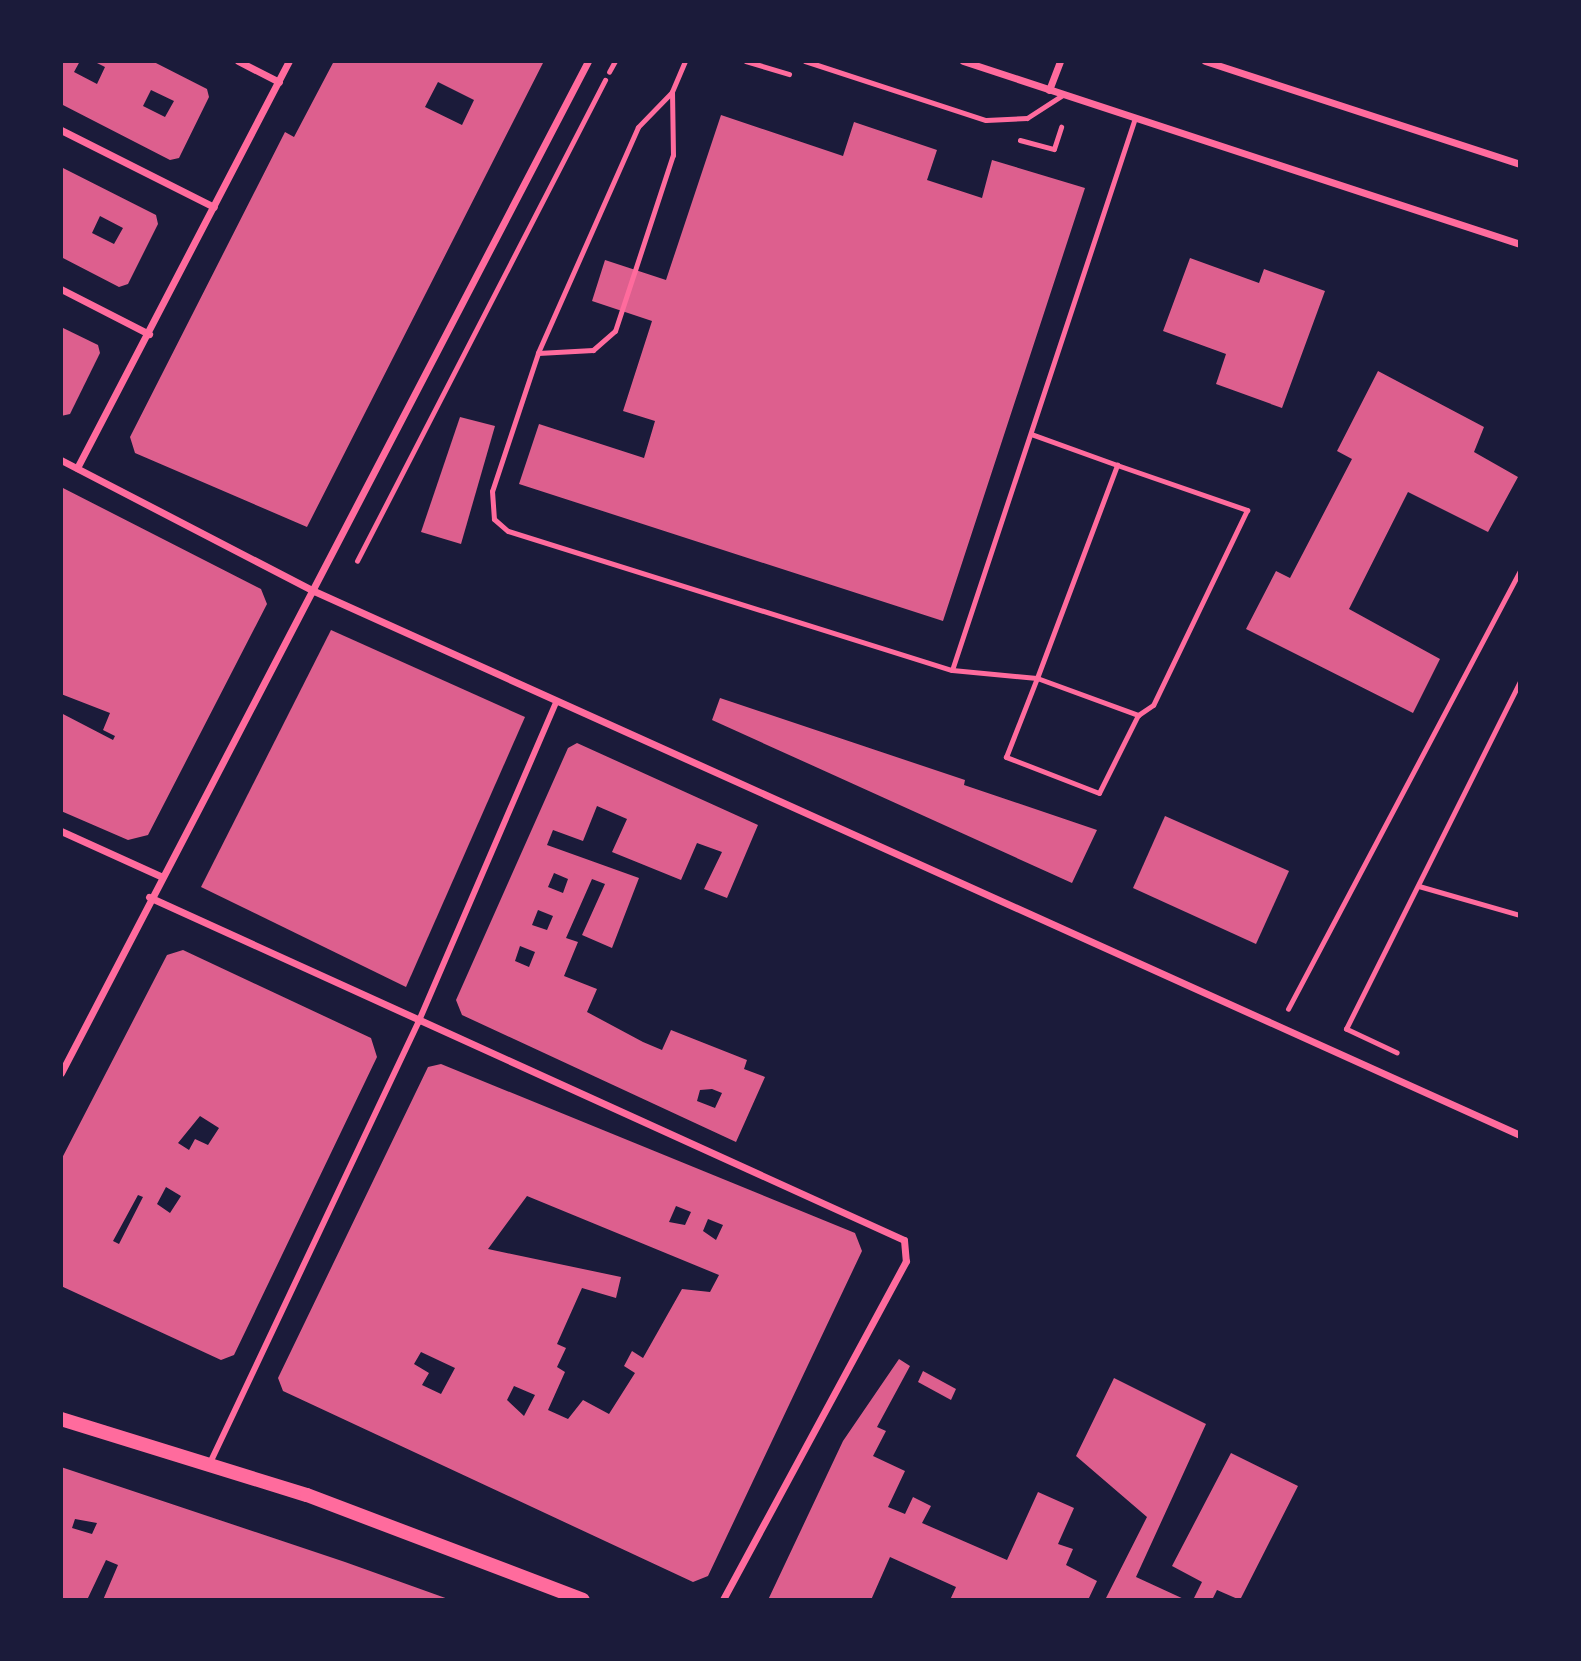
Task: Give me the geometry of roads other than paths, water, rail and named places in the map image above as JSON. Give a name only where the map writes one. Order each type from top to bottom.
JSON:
[{"type":"main road","points":[[61,1419],[210,1463],[583,1600]]},
{"type":"street","points":[[238,61],[279,82]]},
{"type":"street","points":[[76,468],[149,334],[289,61]]},
{"type":"street","points":[[61,1073],[149,897],[314,591],[588,61]]},
{"type":"street","points":[[963,61],[1520,244]]},
{"type":"street","points":[[1049,89],[1060,61]]},
{"type":"street","points":[[1206,61],[1520,164]]},
{"type":"street","points":[[61,130],[214,207]]},
{"type":"street","points":[[61,289],[149,334]]},
{"type":"street","points":[[61,460],[314,591],[556,703],[1264,1015],[1520,1135]]},
{"type":"street","points":[[210,1463],[418,1023],[556,703]]},
{"type":"street","points":[[61,831],[160,876]]},
{"type":"street","points":[[149,897],[418,1023],[897,1232],[907,1251],[723,1600]]},
{"type":"lane","points":[[538,353],[593,350],[615,331],[673,155],[673,92],[685,61]]},
{"type":"lane","points":[[805,61],[986,120],[1027,118],[1063,94]]},
{"type":"lane","points":[[1231,70],[1235,61]]},
{"type":"lane","points":[[673,92],[638,127],[538,353],[492,491],[494,519],[508,531],[952,670],[1037,678],[1138,715]]},
{"type":"lane","points":[[952,670],[1135,118]]},
{"type":"lane","points":[[1031,434],[1247,510],[1153,705],[1138,715],[1099,793],[1006,757],[1117,465]]}]
